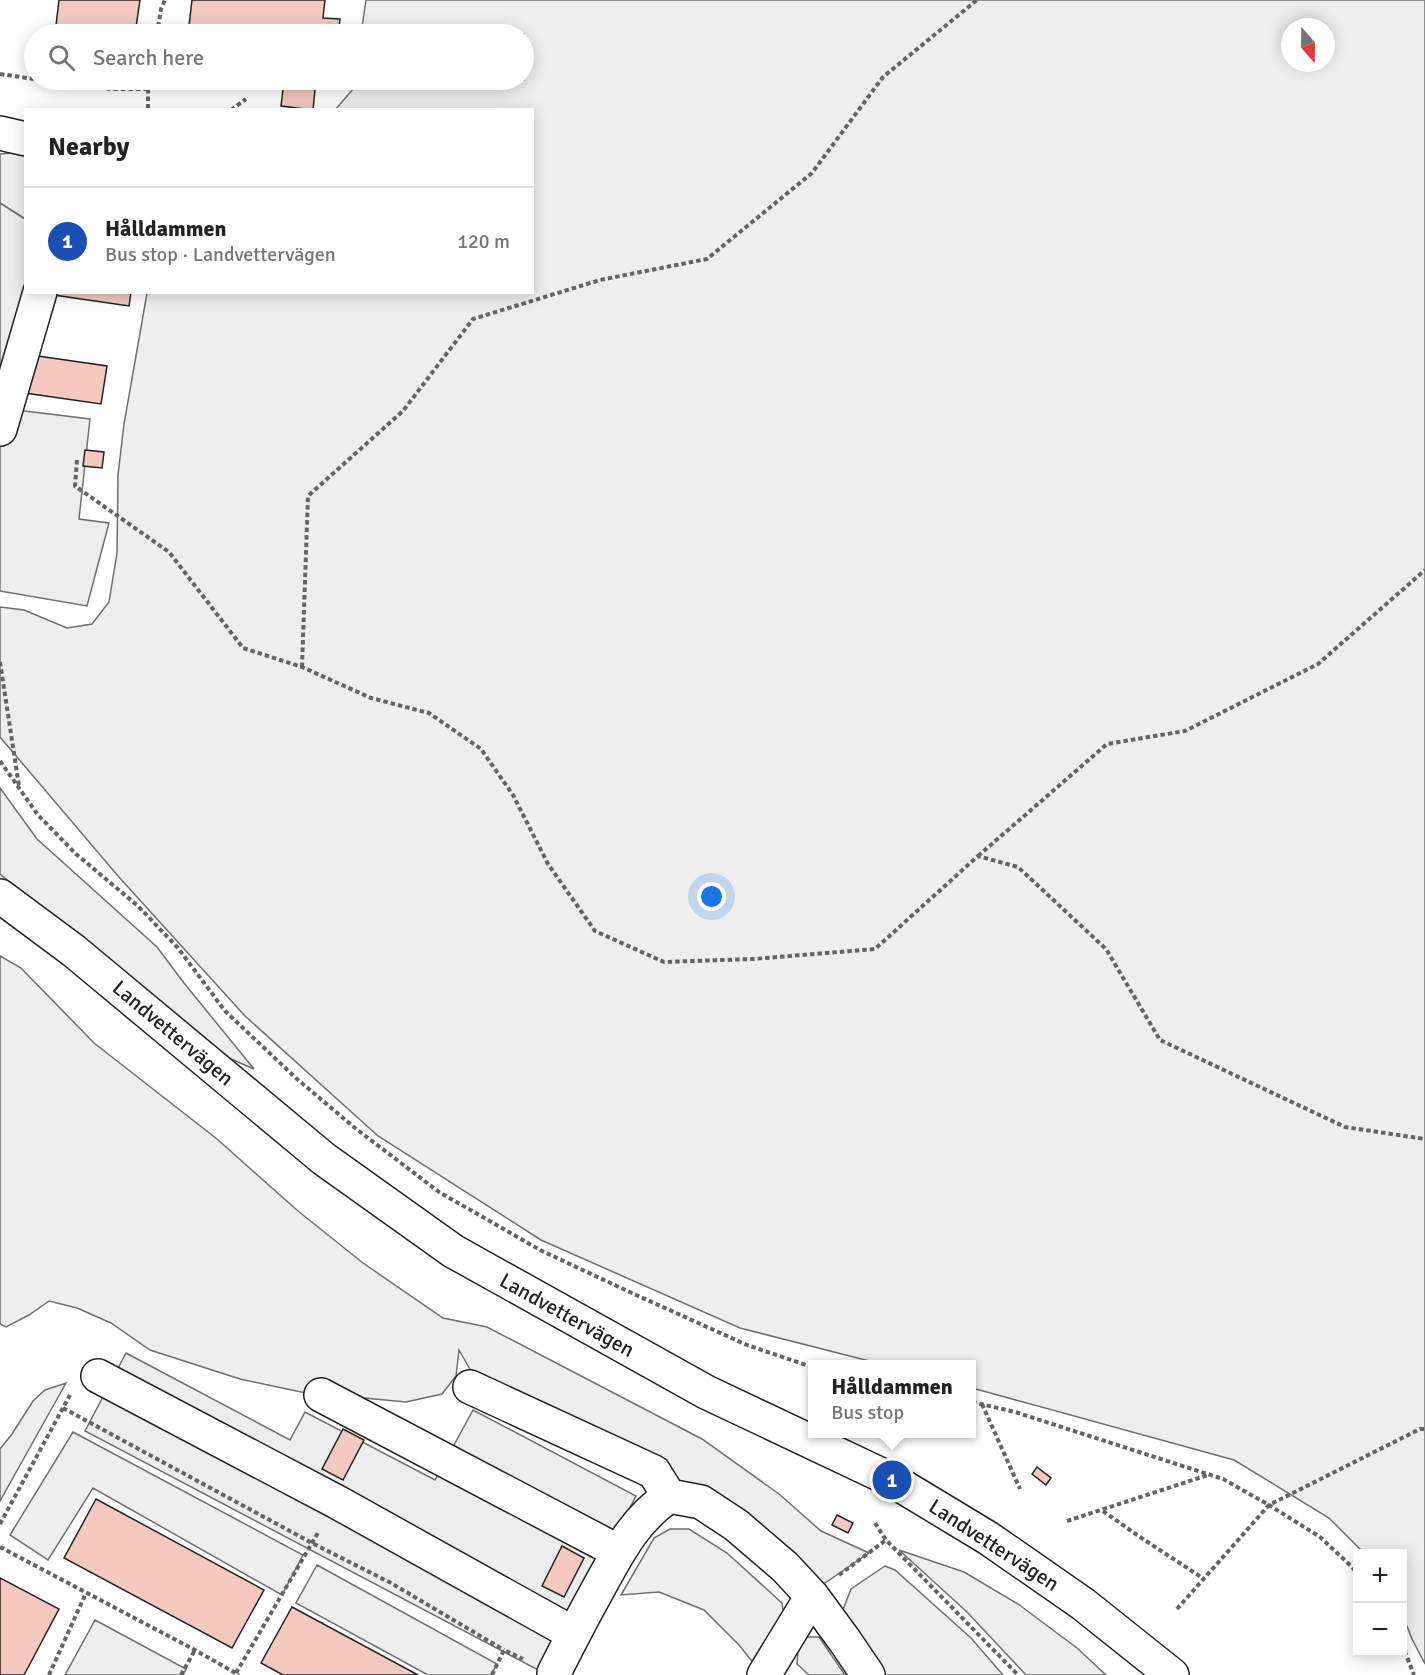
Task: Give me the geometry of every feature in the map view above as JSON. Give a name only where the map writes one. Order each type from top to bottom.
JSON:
[{"type":"street","points":[[0,133],[24,139]]},
{"type":"street","points":[[0,429],[39,294]]},
{"type":"street","name":"Landvettervägen","points":[[0,896],[74,951],[324,1159],[453,1251],[706,1392],[892,1480],[988,1538],[1083,1604],[1172,1675]]},
{"type":"street","points":[[98,1376],[337,1502],[574,1634]]},
{"type":"street","points":[[470,1387],[654,1472],[669,1496]]},
{"type":"street","points":[[321,1395],[619,1552]]},
{"type":"street","points":[[554,1673],[635,1526],[652,1508],[669,1496],[701,1502],[736,1525],[785,1567],[812,1596],[868,1675]]},
{"type":"street","points":[[764,1675],[812,1596]]},
{"type":"path","points":[[159,24],[165,0]]},
{"type":"path","points":[[302,666],[308,496],[403,411],[473,319],[600,280],[707,259],[812,173],[883,77],[977,0]]},
{"type":"path","points":[[0,74],[24,78]]},
{"type":"path","points":[[148,90],[148,108]]},
{"type":"path","points":[[234,108],[246,99]]},
{"type":"path","points":[[77,460],[75,486],[169,552],[243,648],[302,666],[371,698],[429,713],[481,749],[513,795],[548,864],[595,931],[664,963],[753,959],[875,949],[1107,744],[1185,731],[1318,664],[1425,570]]},
{"type":"path","points":[[0,662],[19,786]]},
{"type":"path","points":[[0,761],[38,815],[76,854],[138,906],[178,948],[225,1011],[355,1128],[439,1192],[542,1251],[747,1346],[808,1365]]},
{"type":"path","points":[[978,856],[1018,867],[1106,949],[1160,1041],[1345,1127],[1425,1138]]},
{"type":"path","points":[[0,1524],[81,1376],[98,1376]]},
{"type":"path","points":[[976,1403],[1015,1412],[1223,1479],[1320,1537],[1353,1568]]},
{"type":"path","points":[[982,1404],[1020,1488]]},
{"type":"path","points":[[63,1408],[312,1543],[391,1583],[504,1650],[554,1673]]},
{"type":"path","points":[[1178,1609],[1269,1505],[1425,1429]]},
{"type":"path","points":[[1067,1521],[1209,1475]]},
{"type":"path","points":[[0,1547],[237,1674],[337,1502]]},
{"type":"path","points":[[1102,1510],[1204,1579]]},
{"type":"path","points":[[875,1523],[886,1540],[1018,1675]]},
{"type":"path","points":[[812,1596],[886,1540]]},
{"type":"path","points":[[49,1675],[86,1593]]},
{"type":"path","points":[[181,1675],[195,1650]]},
{"type":"path","points":[[492,1675],[504,1650]]},
{"type":"path","points":[[1407,1657],[1414,1675]]},
{"type":"shaded area","points":[[366,0],[1425,0],[1425,1664],[1407,1626],[1407,1549],[1360,1549],[1329,1518],[1234,1460],[976,1389],[976,1360],[865,1360],[740,1328],[541,1240],[378,1136],[245,1016],[118,876],[0,737],[0,607],[24,610],[67,628],[92,624],[109,602],[117,553],[118,475],[124,424],[147,294],[534,294],[534,108],[337,108],[352,90],[534,90],[534,24],[362,24]]},
{"type":"shaded area","points":[[11,153],[24,156],[24,218],[0,203],[0,154]]},
{"type":"shaded area","points":[[0,203],[24,218],[26,294],[0,403]]},
{"type":"shaded area","points":[[0,408],[90,419],[79,519],[109,523],[87,606],[0,591]]},
{"type":"shaded area","points":[[0,788],[37,839],[157,947],[254,1069],[229,1058],[0,874]]},
{"type":"shaded area","points":[[0,956],[21,968],[94,1043],[217,1139],[298,1211],[363,1263],[443,1318],[487,1327],[702,1439],[779,1494],[821,1531],[869,1553],[816,1589],[712,1500],[471,1371],[459,1350],[456,1376],[442,1394],[406,1402],[301,1392],[240,1379],[150,1350],[111,1323],[77,1308],[49,1301],[6,1327],[0,1324]]},
{"type":"shaded area","points":[[126,1353],[290,1440],[305,1412],[435,1480],[473,1410],[636,1496],[542,1672],[85,1431]]},
{"type":"shaded area","points":[[66,1383],[0,1501],[0,1449],[33,1401],[45,1390]]},
{"type":"shaded area","points":[[73,1432],[303,1555],[282,1595],[93,1488],[48,1560],[10,1535]]},
{"type":"shaded area","points":[[670,1529],[689,1529],[727,1553],[782,1603],[785,1624],[759,1670],[739,1645],[704,1610],[659,1592],[621,1595],[654,1538]]},
{"type":"shaded area","points":[[899,1550],[964,1572],[1018,1604],[1077,1648],[1106,1675],[1026,1675],[967,1612]]},
{"type":"shaded area","points":[[317,1565],[497,1664],[491,1675],[428,1675],[296,1603]]},
{"type":"shaded area","points":[[885,1566],[895,1570],[971,1638],[1003,1675],[884,1675],[841,1615],[851,1589]]},
{"type":"shaded area","points":[[95,1620],[186,1669],[183,1675],[65,1675]]},
{"type":"shaded area","points":[[806,1637],[819,1637],[845,1675],[809,1675],[797,1664],[798,1649]]},
{"type":"building","points":[[59,0],[140,0],[136,24],[56,24]]},
{"type":"building","points":[[192,0],[325,0],[323,18],[340,19],[339,24],[189,24]]},
{"type":"building","points":[[283,90],[315,90],[313,108],[281,106]]},
{"type":"building","points":[[47,294],[131,294],[129,306]]},
{"type":"building","points":[[24,354],[107,366],[101,404],[18,392]]},
{"type":"building","points":[[85,450],[104,452],[102,468],[83,466]]},
{"type":"building","points":[[343,1429],[364,1440],[343,1480],[322,1469]]},
{"type":"building","points":[[1037,1467],[1051,1478],[1046,1485],[1032,1474]]},
{"type":"building","points":[[96,1499],[264,1590],[232,1648],[64,1558]]},
{"type":"building","points":[[837,1515],[853,1523],[848,1533],[832,1525]]},
{"type":"building","points":[[562,1546],[584,1558],[564,1597],[542,1586]]},
{"type":"building","points":[[0,1578],[59,1609],[24,1675],[0,1675]]},
{"type":"building","points":[[292,1607],[418,1675],[283,1675],[261,1663]]},
{"type":"place","name":"Hålldammen","points":[[892,1480]]}]
